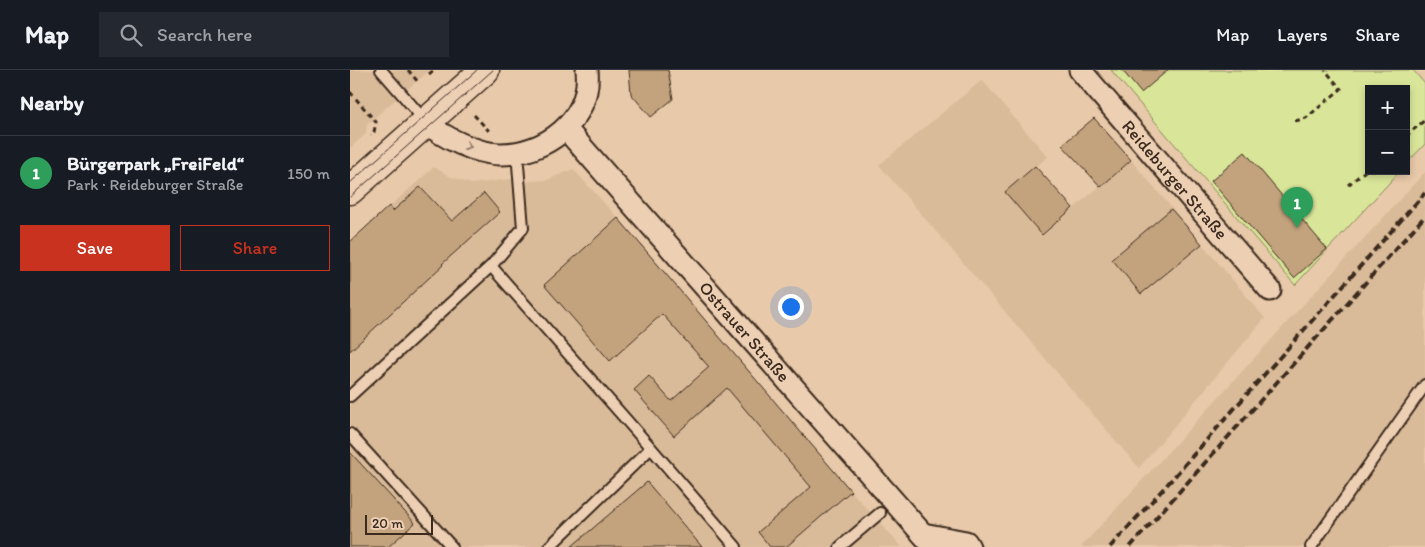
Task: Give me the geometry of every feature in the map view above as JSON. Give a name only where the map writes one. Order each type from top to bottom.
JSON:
[{"type":"street","points":[[350,190],[485,70]]},
{"type":"street","points":[[426,122],[451,139],[484,152],[499,154],[517,152],[544,144],[566,129],[579,111],[586,92],[587,70]]},
{"type":"street","name":"Reideburger Straße","points":[[1080,70],[1270,290]]},
{"type":"street","name":"Ostrauer Straße","points":[[566,129],[929,541],[966,542],[969,547]]},
{"type":"lane","points":[[381,70],[426,122]]},
{"type":"lane","points":[[350,396],[491,266],[523,228],[517,152]]},
{"type":"lane","points":[[491,266],[736,547]]},
{"type":"lane","points":[[1311,547],[1425,385]]},
{"type":"lane","points":[[350,434],[452,547]]},
{"type":"lane","points":[[550,547],[651,448]]},
{"type":"lane","points":[[840,547],[880,513]]},
{"type":"path","points":[[408,70],[419,83]]},
{"type":"path","points":[[429,74],[434,70]]},
{"type":"path","points":[[1295,121],[1306,118],[1341,89],[1325,70]]},
{"type":"path","points":[[350,93],[376,122],[374,132],[368,138]]},
{"type":"path","points":[[474,115],[491,133]]},
{"type":"path","points":[[1410,133],[1425,120]]},
{"type":"path","points":[[1348,185],[1365,171]]},
{"type":"shaded area","points":[[350,70],[430,70],[367,124],[366,134],[350,148]]},
{"type":"shaded area","points":[[982,80],[1048,157],[1005,192],[1042,235],[1131,160],[1265,318],[1139,468],[879,165]]},
{"type":"shaded area","points":[[434,167],[449,176],[471,184],[511,179],[521,192],[529,181],[547,180],[573,169],[618,218],[851,491],[902,547],[350,547],[350,242]]},
{"type":"shaded area","points":[[1425,172],[1425,547],[1081,547]]},
{"type":"green space","points":[[1111,70],[1413,70],[1425,84],[1425,144],[1410,160],[1410,85],[1365,85],[1365,175],[1396,175],[1295,285]]},
{"type":"building","points":[[629,70],[668,70],[673,99],[651,117],[631,94]]},
{"type":"building","points":[[1122,70],[1168,70],[1141,93]]},
{"type":"building","points":[[1094,118],[1131,160],[1101,187],[1062,145]]},
{"type":"building","points":[[1245,152],[1327,249],[1294,278],[1211,181]]},
{"type":"building","points":[[1035,166],[1073,208],[1042,235],[1005,192]]},
{"type":"building","points":[[420,187],[452,221],[484,193],[500,212],[350,351],[350,242],[389,206],[393,211]]},
{"type":"building","points":[[1171,209],[1202,244],[1141,294],[1112,259]]},
{"type":"building","points":[[618,218],[851,491],[786,547],[770,547],[758,532],[811,487],[727,388],[674,436],[634,390],[649,376],[671,401],[709,367],[662,314],[610,361],[544,285]]},
{"type":"building","points":[[350,452],[415,523],[388,547],[350,547]]},
{"type":"building","points":[[647,482],[702,547],[571,547]]},
{"type":"tram line","points":[[350,183],[477,70]]},
{"type":"tram line","points":[[350,197],[493,70]]},
{"type":"railway","points":[[1110,547],[1425,193]]},
{"type":"railway","points":[[1130,547],[1425,216]]},
{"type":"place","name":"Bürgerpark „FreiFeld“","points":[[1297,228]]}]
